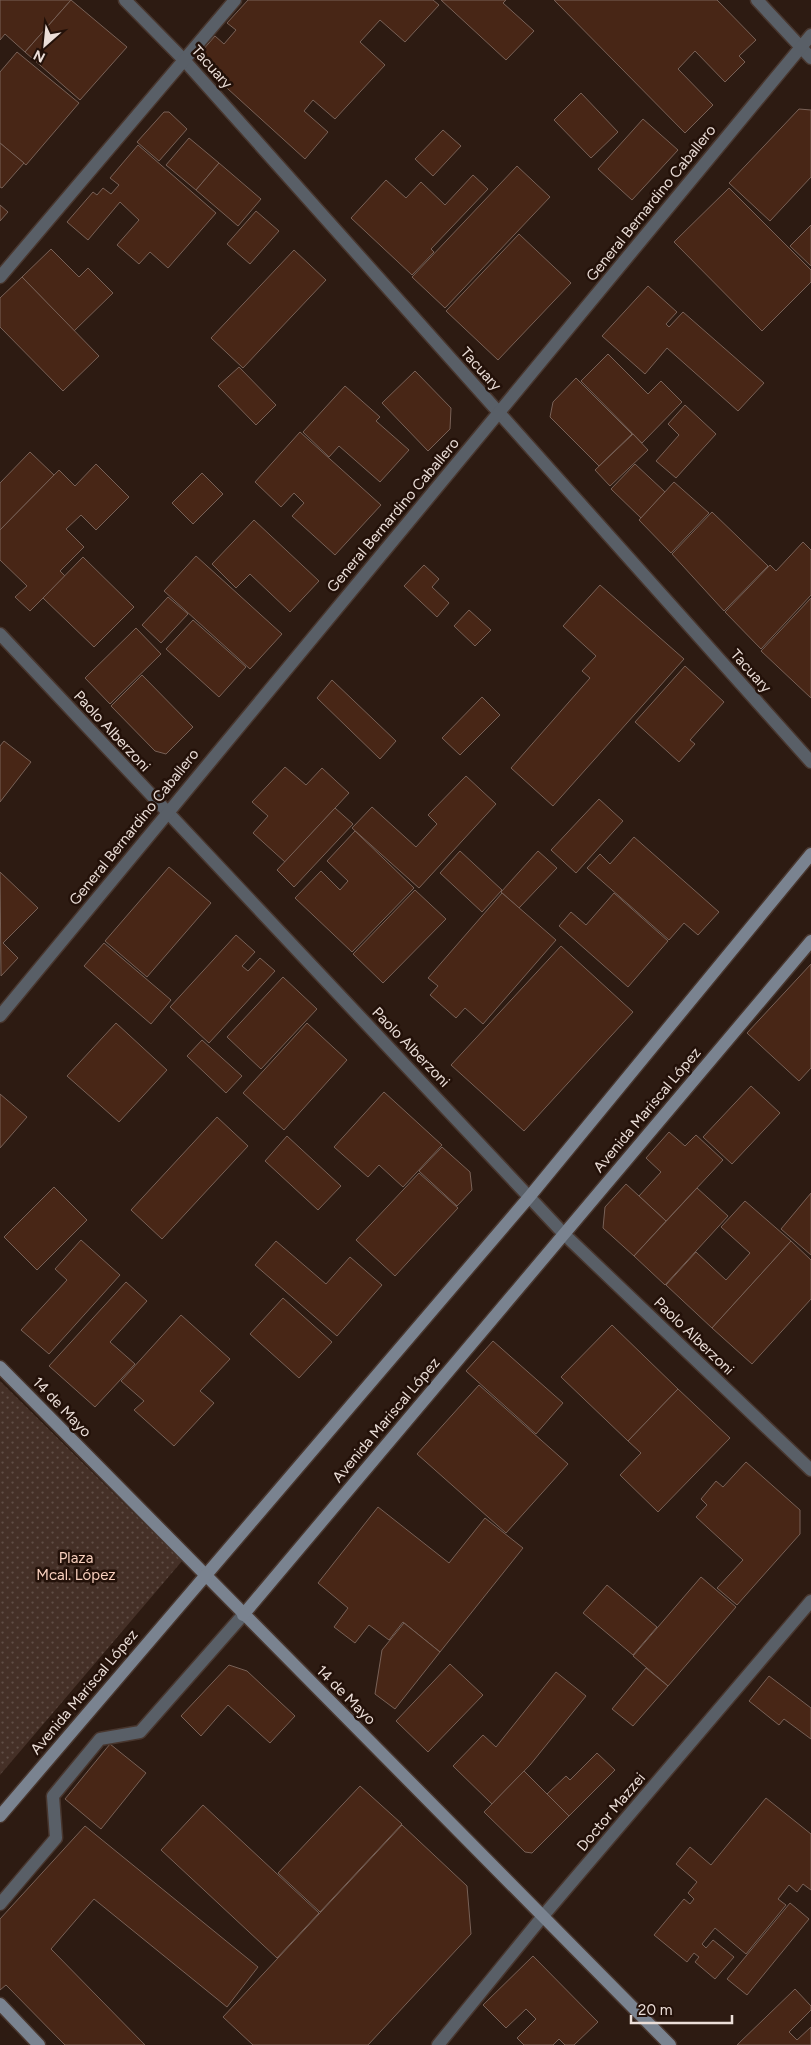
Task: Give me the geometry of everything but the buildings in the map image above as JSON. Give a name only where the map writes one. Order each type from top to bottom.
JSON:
[{"type":"main road","name":"Avenida Mariscal López","points":[[0,1816],[530,1196],[811,854]]},
{"type":"main road","name":"Avenida Mariscal López","points":[[244,1615],[811,941]]},
{"type":"main road","name":"14 de Mayo","points":[[0,1367],[670,2045]]},
{"type":"main road","points":[[0,2004],[39,2045]]},
{"type":"street","name":"Tacuary","points":[[125,0],[184,60],[811,762]]},
{"type":"street","points":[[0,277],[235,0]]},
{"type":"street","points":[[757,0],[811,58]]},
{"type":"street","name":"General Bernardino Caballero","points":[[0,1016],[811,35]]},
{"type":"street","name":"Paolo Alberzoni","points":[[0,634],[166,813],[564,1234],[811,1470]]},
{"type":"street","name":"Doctor Mazzei","points":[[438,2045],[543,1916],[811,1601]]},
{"type":"street","name":"Avenida Mariscal López","points":[[0,1904],[56,1838],[53,1796],[100,1740],[140,1732],[244,1615]]},
{"type":"green space","name":"Plaza Mcal. López","points":[[0,1381],[182,1561],[0,1775]]}]
